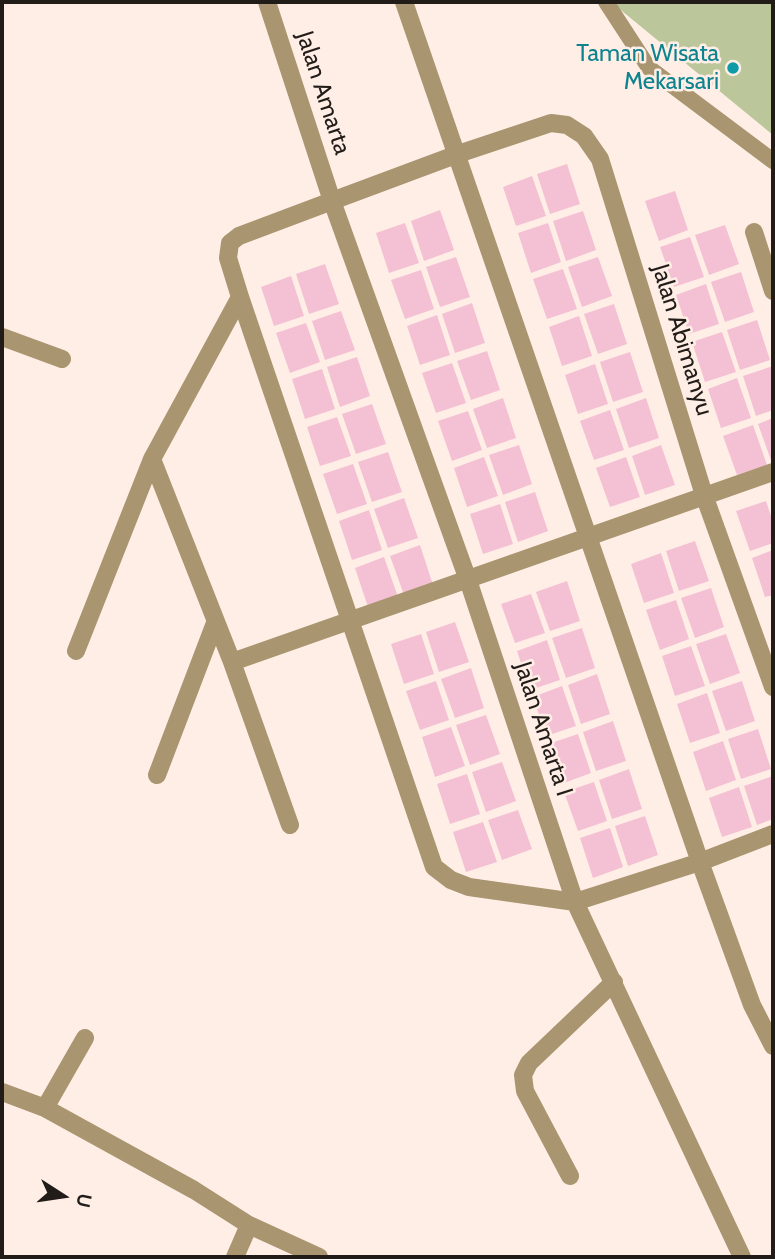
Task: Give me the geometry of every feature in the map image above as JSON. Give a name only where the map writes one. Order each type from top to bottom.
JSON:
[{"type":"street","name":"Jalan Amarta","points":[[267,2],[332,201]]},
{"type":"street","points":[[404,2],[700,862],[752,1005],[773,1046]]},
{"type":"street","name":"Jalan Abimanyu","points":[[240,297],[228,258],[230,243],[239,236],[458,154],[551,123],[567,125],[584,136],[600,159],[704,495],[773,687]]},
{"type":"street","name":"Jalan Amarta I","points":[[332,201],[468,580],[575,902],[742,1257]]},
{"type":"street","points":[[754,232],[773,291]]},
{"type":"street","points":[[76,651],[152,459],[240,297]]},
{"type":"street","points":[[240,297],[434,867],[451,880],[469,887],[575,902],[700,862],[773,835]]},
{"type":"street","points":[[2,337],[62,359]]},
{"type":"street","points":[[152,459],[232,662],[290,825]]},
{"type":"street","points":[[232,662],[773,472]]},
{"type":"street","points":[[157,775],[215,623]]},
{"type":"street","points":[[570,1176],[525,1091],[523,1075],[529,1063],[614,982]]},
{"type":"street","points":[[46,1108],[85,1038]]},
{"type":"street","points":[[2,1092],[46,1108],[194,1190],[249,1225],[318,1257]]},
{"type":"street","points":[[235,1257],[249,1225]]},
{"type":"lane","points":[[606,2],[649,68],[773,161]]},
{"type":"green space","name":"Taman Wisata Mekarsari","points":[[611,2],[773,2],[773,135]]},
{"type":"building","points":[[567,164],[580,204],[550,214],[537,174]]},
{"type":"building","points":[[532,176],[546,216],[516,226],[503,187]]},
{"type":"building","points":[[675,191],[688,230],[659,241],[645,201]]},
{"type":"building","points":[[440,210],[454,250],[424,261],[411,221]]},
{"type":"building","points":[[583,211],[596,250],[566,261],[553,221]]},
{"type":"building","points":[[405,223],[419,263],[389,273],[376,233]]},
{"type":"building","points":[[548,223],[561,262],[531,273],[518,233]]},
{"type":"building","points":[[725,225],[739,264],[709,275],[695,235]]},
{"type":"building","points":[[690,237],[704,277],[674,287],[660,247]]},
{"type":"building","points":[[456,257],[470,297],[440,307],[426,267]]},
{"type":"building","points":[[598,257],[612,296],[582,307],[568,267]]},
{"type":"building","points":[[325,264],[339,304],[309,314],[296,274]]},
{"type":"building","points":[[563,269],[577,309],[547,319],[533,279]]},
{"type":"building","points":[[421,270],[434,309],[405,319],[391,280]]},
{"type":"building","points":[[741,272],[754,312],[725,322],[711,282]]},
{"type":"building","points":[[291,276],[304,316],[274,326],[261,287]]},
{"type":"building","points":[[706,284],[719,324],[689,334],[676,295]]},
{"type":"building","points":[[472,303],[485,343],[455,353],[442,314]]},
{"type":"building","points":[[614,304],[627,344],[598,354],[584,314]]},
{"type":"building","points":[[341,311],[355,350],[325,360],[312,321]]},
{"type":"building","points":[[437,315],[450,355],[420,365],[407,326]]},
{"type":"building","points":[[579,316],[592,356],[562,366],[549,327]]},
{"type":"building","points":[[757,320],[770,360],[740,370],[727,330]]},
{"type":"building","points":[[306,323],[320,362],[290,373],[276,333]]},
{"type":"building","points":[[722,332],[736,372],[705,382],[692,342]]},
{"type":"building","points":[[487,351],[500,390],[471,400],[457,361]]},
{"type":"building","points":[[630,352],[643,392],[613,402],[600,362]]},
{"type":"building","points":[[357,357],[370,396],[340,407],[327,367]]},
{"type":"building","points":[[452,363],[466,403],[436,413],[422,373]]},
{"type":"building","points":[[595,364],[608,404],[578,414],[565,375]]},
{"type":"building","points":[[773,366],[773,410],[756,416],[743,376]]},
{"type":"building","points":[[322,369],[335,409],[305,419],[292,379]]},
{"type":"building","points":[[737,378],[751,418],[721,428],[708,389]]},
{"type":"building","points":[[503,398],[516,438],[487,448],[473,409]]},
{"type":"building","points":[[646,398],[659,438],[629,448],[616,409]]},
{"type":"building","points":[[372,404],[386,444],[356,454],[342,414]]},
{"type":"building","points":[[610,410],[624,450],[594,460],[580,421]]},
{"type":"building","points":[[468,411],[482,450],[452,461],[438,421]]},
{"type":"building","points":[[337,417],[351,456],[320,466],[307,427]]},
{"type":"building","points":[[773,418],[773,466],[758,424]]},
{"type":"building","points":[[753,425],[767,465],[737,475],[723,436]]},
{"type":"building","points":[[519,445],[532,484],[503,495],[489,455]]},
{"type":"building","points":[[661,445],[675,485],[645,495],[632,456]]},
{"type":"building","points":[[388,452],[402,492],[372,502],[358,462]]},
{"type":"building","points":[[484,457],[498,496],[467,507],[454,468]]},
{"type":"building","points":[[626,457],[640,497],[610,507],[596,468]]},
{"type":"building","points":[[353,464],[367,504],[337,514],[323,474]]},
{"type":"building","points":[[535,492],[548,531],[518,542],[505,502]]},
{"type":"building","points":[[404,498],[418,538],[388,548],[374,509]]},
{"type":"building","points":[[766,501],[773,522],[773,543],[750,551],[736,511]]},
{"type":"building","points":[[500,504],[513,544],[483,554],[470,514]]},
{"type":"building","points":[[369,510],[382,550],[352,560],[339,521]]},
{"type":"building","points":[[695,541],[709,581],[679,591],[666,551]]},
{"type":"building","points":[[420,545],[433,585],[404,595],[390,556]]},
{"type":"building","points":[[773,550],[773,595],[765,597],[752,558]]},
{"type":"building","points":[[661,553],[674,593],[644,603],[631,564]]},
{"type":"building","points":[[384,557],[398,597],[368,607],[355,568]]},
{"type":"building","points":[[567,581],[580,621],[550,631],[536,592]]},
{"type":"building","points":[[711,588],[724,627],[695,638],[681,598]]},
{"type":"building","points":[[531,594],[545,633],[515,643],[501,604]]},
{"type":"building","points":[[676,600],[689,639],[660,650],[646,610]]},
{"type":"building","points":[[455,622],[469,662],[439,672],[426,632]]},
{"type":"building","points":[[582,628],[595,668],[566,678],[552,638]]},
{"type":"building","points":[[421,634],[434,674],[404,684],[391,644]]},
{"type":"building","points":[[726,634],[740,673],[710,684],[696,644]]},
{"type":"building","points":[[547,640],[560,680],[530,690],[517,651]]},
{"type":"building","points":[[691,646],[705,686],[675,696],[662,656]]},
{"type":"building","points":[[471,668],[484,708],[455,718],[441,679]]},
{"type":"building","points":[[597,674],[610,714],[581,724],[568,685]]},
{"type":"building","points":[[436,681],[449,720],[420,730],[406,691]]},
{"type":"building","points":[[742,681],[755,721],[726,731],[712,691]]},
{"type":"building","points":[[562,686],[576,726],[546,736],[533,697]]},
{"type":"building","points":[[707,693],[720,733],[690,743],[677,704]]},
{"type":"building","points":[[486,715],[500,754],[470,765],[456,725]]},
{"type":"building","points":[[613,721],[626,761],[596,771],[583,732]]},
{"type":"building","points":[[451,727],[465,766],[435,777],[422,737]]},
{"type":"building","points":[[758,729],[771,769],[741,779],[728,739]]},
{"type":"building","points":[[578,734],[591,773],[561,784],[548,744]]},
{"type":"building","points":[[723,741],[736,780],[706,791],[693,752]]},
{"type":"building","points":[[502,762],[516,801],[486,812],[472,772]]},
{"type":"building","points":[[629,769],[642,809],[612,819],[599,780]]},
{"type":"building","points":[[467,774],[480,814],[450,824],[437,784]]},
{"type":"building","points":[[773,776],[773,819],[757,825],[744,786]]},
{"type":"building","points":[[594,782],[607,821],[578,831],[564,792]]},
{"type":"building","points":[[739,787],[752,827],[722,837],[709,798]]},
{"type":"building","points":[[518,810],[532,849],[502,860],[488,820]]},
{"type":"building","points":[[645,816],[658,855],[628,866],[615,826]]},
{"type":"building","points":[[483,822],[497,862],[466,872],[453,832]]},
{"type":"building","points":[[610,828],[623,867],[593,878],[580,838]]},
{"type":"place","name":"Taman Wisata Mekarsari","points":[[733,68]]}]
